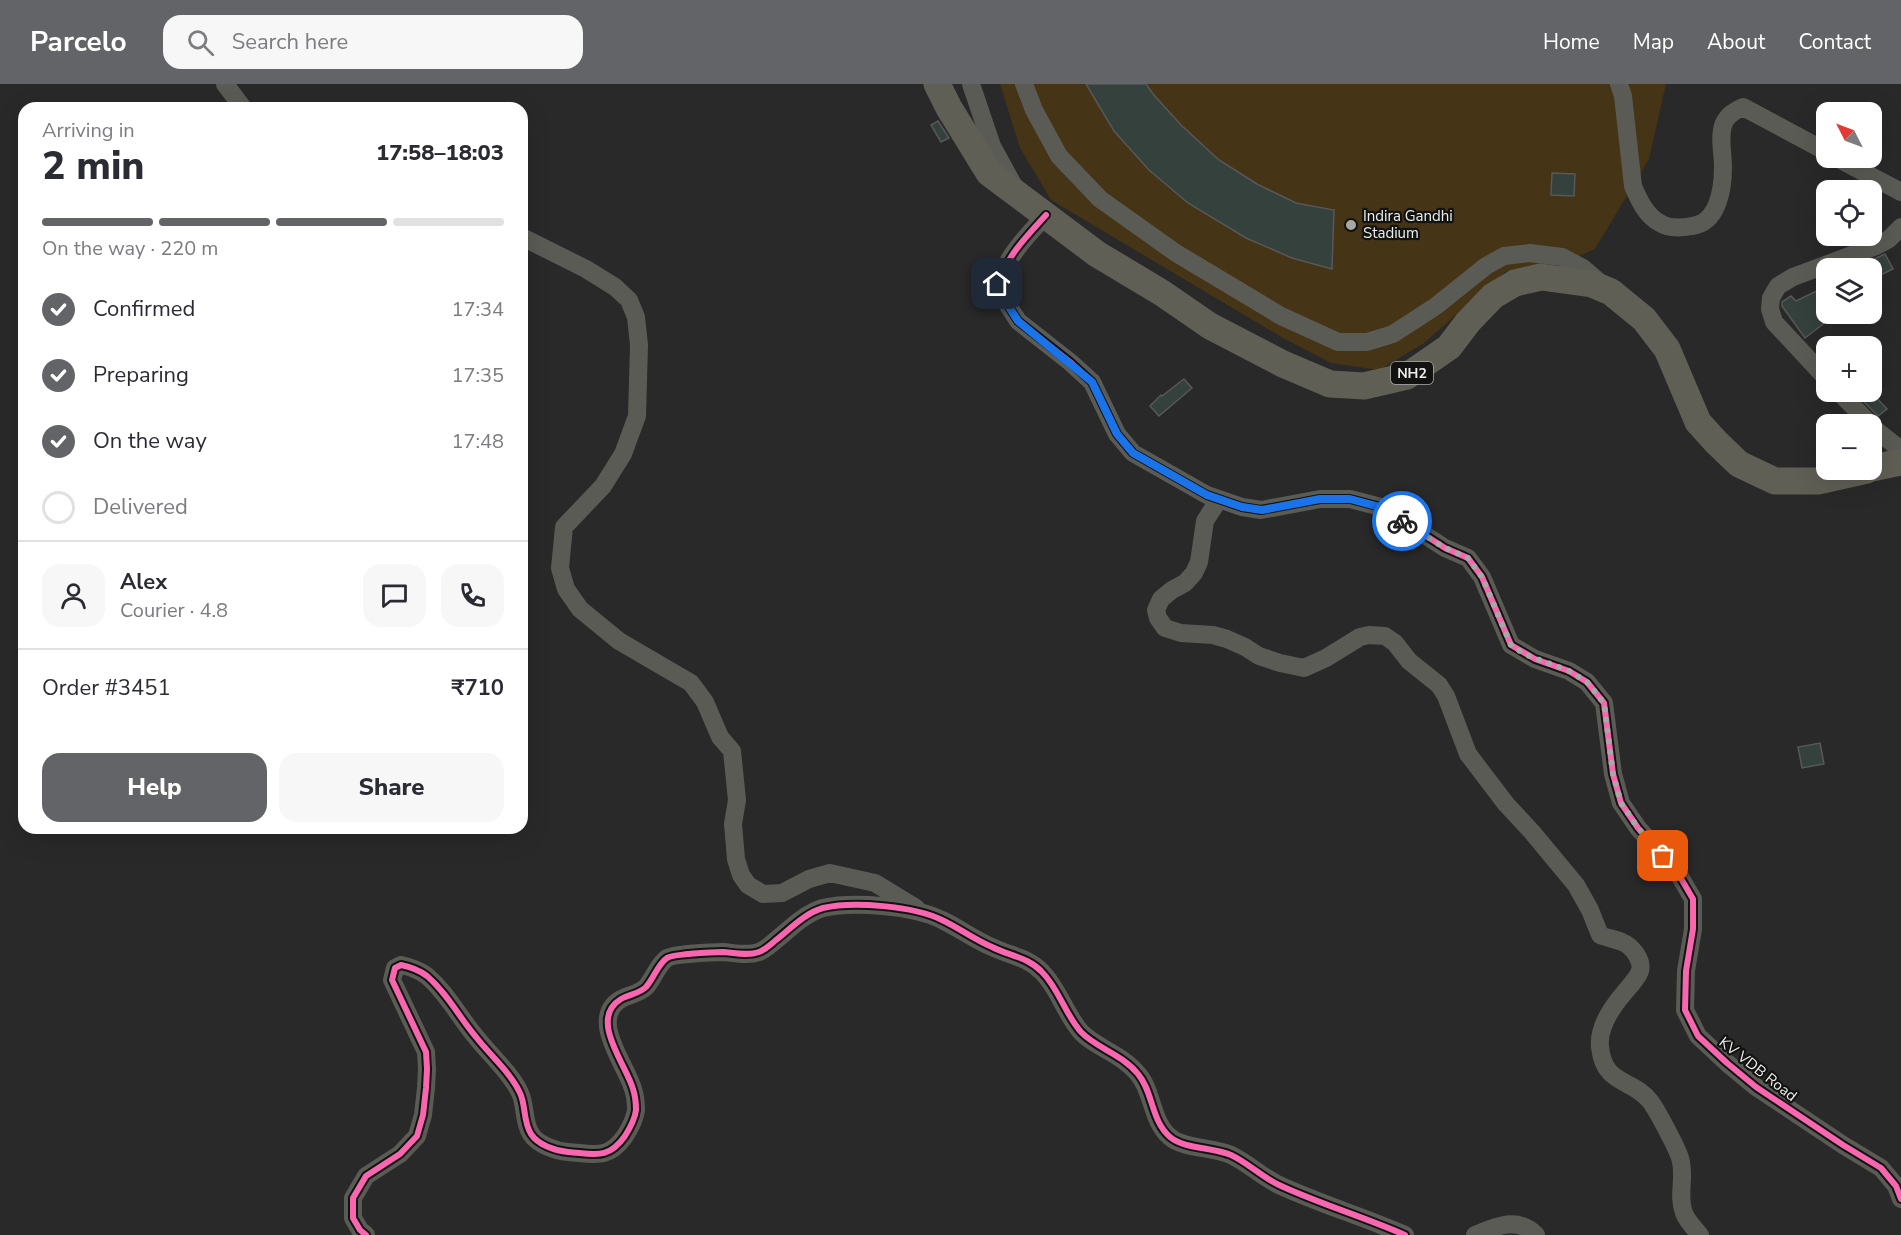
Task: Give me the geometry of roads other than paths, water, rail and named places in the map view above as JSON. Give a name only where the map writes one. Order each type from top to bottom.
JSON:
[{"type":"highway","name":"NH2","points":[[937,84],[949,108],[990,172],[1097,254],[1162,293],[1210,326],[1283,364],[1330,384],[1364,386],[1407,376],[1449,346],[1468,321],[1493,296],[1515,283],[1541,277],[1592,284],[1611,292],[1644,319],[1667,349],[1698,422],[1739,464],[1775,481],[1822,480]]},
{"type":"highway","points":[[1882,466],[1901,462]]},
{"type":"street","points":[[225,84],[238,102]]},
{"type":"street","points":[[971,84],[992,146],[1018,194]]},
{"type":"street","points":[[1024,84],[1034,110],[1059,156],[1100,199],[1176,253],[1281,316],[1338,342],[1367,342],[1393,334],[1436,306],[1486,266],[1504,256],[1530,253],[1562,257],[1583,268],[1611,292]]},
{"type":"street","points":[[1619,84],[1623,96],[1634,186],[1638,200],[1659,223],[1668,227],[1682,228],[1699,225],[1707,220],[1716,207],[1723,169],[1722,132],[1724,122],[1734,111],[1743,107],[1816,146]]},
{"type":"street","points":[[1855,168],[1901,192]]},
{"type":"street","name":"KV VDB Road","points":[[1046,215],[1013,252],[997,284],[1018,321],[1092,382],[1117,434],[1133,453],[1207,495],[1242,507],[1262,510],[1320,499],[1350,499],[1380,507],[1445,548],[1468,558],[1482,577],[1511,645],[1524,654],[1569,671],[1587,682],[1604,703],[1613,774],[1621,803],[1638,828],[1676,870],[1694,899],[1694,929],[1686,971],[1685,1010],[1698,1036],[1756,1087],[1881,1168],[1896,1186],[1901,1199]]},
{"type":"street","points":[[1816,367],[1774,322],[1770,309],[1771,298],[1778,286],[1793,277],[1876,246],[1889,239],[1901,227]]},
{"type":"street","points":[[528,240],[586,269],[615,287],[628,300],[636,317],[639,345],[637,416],[623,454],[603,486],[564,527],[560,567],[566,589],[580,609],[611,635],[645,658],[691,683],[705,702],[720,737],[732,751],[737,800],[733,824],[736,859],[741,875],[748,885],[763,894],[782,893],[809,879],[830,873],[875,883],[925,913]]},
{"type":"street","points":[[1848,402],[1860,414]]},
{"type":"street","points":[[1882,435],[1901,450]]},
{"type":"street","points":[[1219,499],[1205,521],[1199,562],[1194,573],[1185,584],[1172,590],[1161,599],[1156,610],[1158,618],[1165,628],[1181,633],[1213,635],[1227,639],[1245,646],[1259,656],[1304,668],[1326,658],[1360,637],[1385,636],[1401,649],[1409,661],[1439,685],[1446,696],[1468,754],[1506,804],[1576,885],[1600,935],[1623,942],[1638,958],[1641,965],[1640,973],[1622,995],[1601,1030],[1600,1047],[1606,1068],[1616,1079],[1650,1101],[1680,1158],[1683,1174],[1682,1208],[1685,1216],[1700,1235]]},
{"type":"street","points":[[366,1235],[353,1218],[353,1198],[366,1176],[400,1154],[417,1136],[423,1115],[428,1069],[426,1052],[392,980],[394,968],[401,965],[412,967],[429,977],[442,990],[472,1033],[513,1082],[521,1095],[527,1122],[534,1138],[563,1152],[604,1154],[613,1150],[622,1139],[632,1125],[636,1112],[633,1089],[609,1033],[607,1020],[611,1010],[622,999],[644,989],[664,960],[672,956],[703,952],[748,954],[762,952],[813,912],[823,908],[845,906],[910,909],[925,913],[993,948],[1017,956],[1038,969],[1051,982],[1081,1032],[1091,1041],[1118,1055],[1139,1074],[1160,1122],[1169,1136],[1188,1145],[1230,1155],[1285,1187],[1405,1235]]},
{"type":"street","points":[[1475,1235],[1503,1224],[1512,1223],[1521,1224],[1531,1229],[1536,1235]]},
{"type":"place","name":"Indira Gandhi Stadium","points":[[1351,225]]}]
